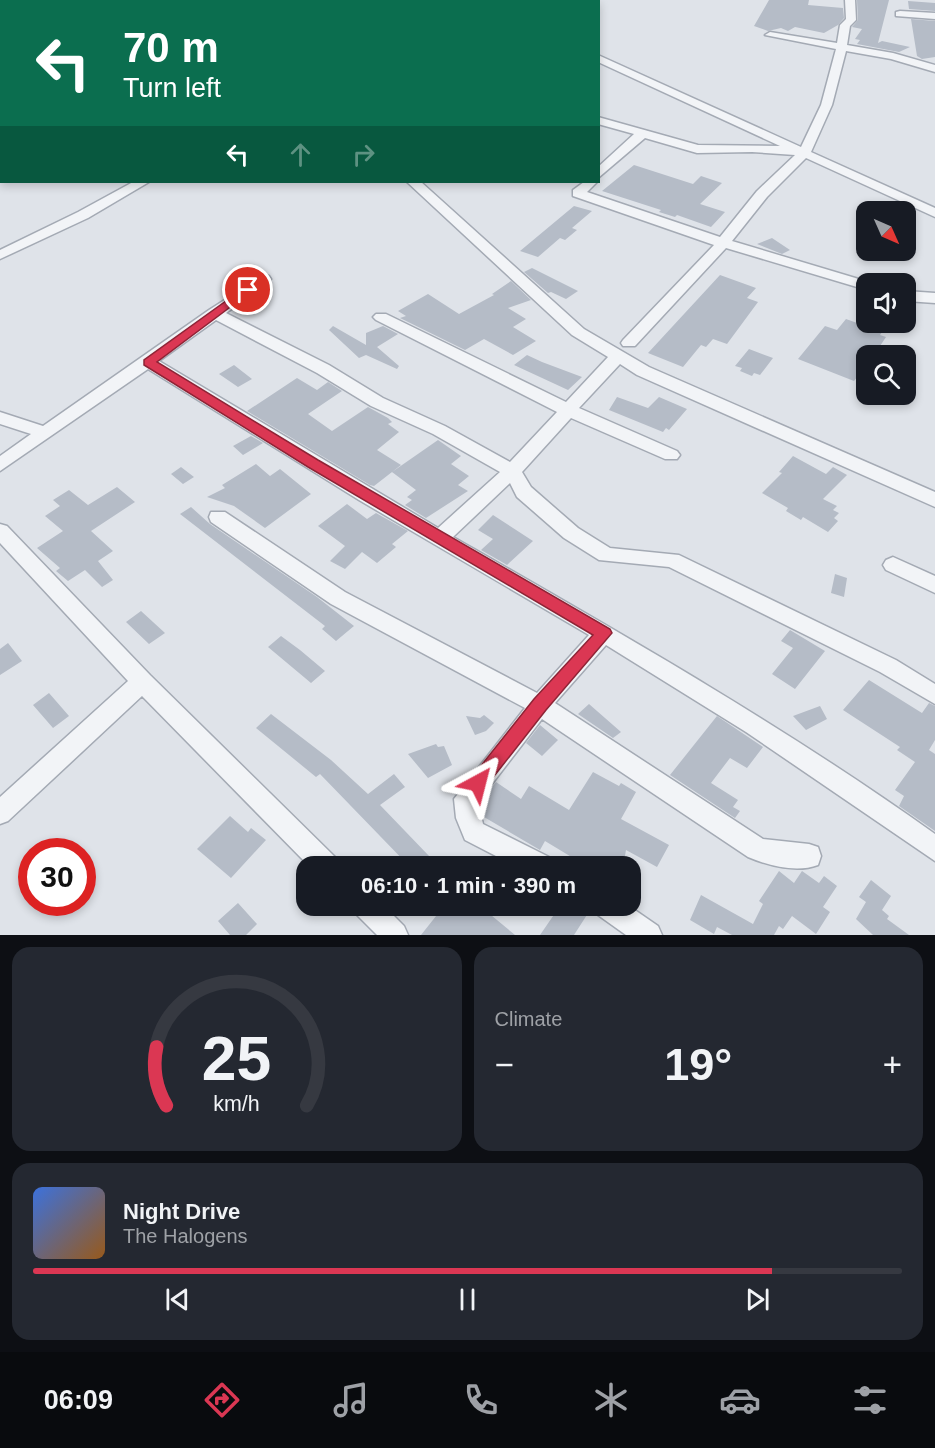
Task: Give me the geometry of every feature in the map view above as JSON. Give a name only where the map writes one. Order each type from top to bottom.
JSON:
[{"type":"street","points":[[440,538],[512,471],[723,243],[762,194],[805,152],[822,119],[837,79],[845,25],[851,20],[850,0]]},
{"type":"street","points":[[900,14],[934,13]]},
{"type":"street","points":[[770,35],[893,56],[935,69]]},
{"type":"street","points":[[600,59],[935,213]]},
{"type":"street","points":[[600,121],[697,149],[752,148],[805,152]]},
{"type":"street","points":[[600,172],[643,133]]},
{"type":"street","points":[[0,255],[83,215],[140,183]]},
{"type":"street","points":[[415,183],[578,332],[624,350],[644,371],[935,500]]},
{"type":"street","points":[[590,183],[579,193],[723,243],[856,283]]},
{"type":"street","points":[[0,465],[264,279]]},
{"type":"street","points":[[916,297],[935,298]]},
{"type":"street","points":[[214,313],[323,369],[377,402],[439,430],[512,471],[524,492],[571,533],[606,555],[672,560],[888,666],[935,695]]},
{"type":"street","points":[[381,317],[568,410],[671,456]]},
{"type":"street","points":[[149,362],[440,538],[604,633],[855,790],[935,849]]},
{"type":"street","points":[[0,418],[46,433]]},
{"type":"street","points":[[218,518],[338,598],[540,705],[757,849],[773,854],[809,856]]},
{"type":"street","points":[[0,531],[142,682],[316,856]]},
{"type":"street","points":[[893,565],[935,585]]},
{"type":"street","points":[[521,856],[474,832],[468,818],[466,799],[540,705],[604,633]]},
{"type":"street","points":[[0,813],[142,682]]},
{"type":"street","points":[[376,916],[394,935]]},
{"type":"street","points":[[621,916],[649,935]]},
{"type":"building","points":[[769,0],[809,0],[808,5],[843,8],[844,18],[838,25],[824,33],[795,27],[788,31],[781,28],[768,31],[754,26]]},
{"type":"building","points":[[857,0],[889,0],[878,43],[882,41],[910,47],[899,52],[857,44],[860,40],[855,39],[862,29],[852,27],[858,20]]},
{"type":"building","points":[[908,1],[935,3],[935,11],[909,9]]},
{"type":"building","points":[[911,19],[935,21],[935,57],[922,59],[917,56]]},
{"type":"building","points":[[634,165],[693,184],[701,176],[722,183],[700,204],[725,212],[711,227],[677,215],[675,217],[659,212],[661,210],[602,191]]},
{"type":"building","points":[[574,206],[592,211],[572,228],[577,230],[565,240],[560,238],[538,257],[520,251]]},
{"type":"building","points":[[772,238],[790,250],[782,254],[757,244]]},
{"type":"building","points":[[532,268],[578,291],[566,299],[551,292],[548,293],[524,272]]},
{"type":"building","points":[[720,275],[756,288],[747,298],[758,302],[727,344],[713,339],[706,347],[701,345],[683,367],[648,353]]},
{"type":"building","points":[[511,281],[531,300],[508,308],[526,319],[513,327],[536,341],[513,355],[484,339],[465,350],[400,318],[406,316],[398,311],[428,294],[459,314],[494,295],[492,294]]},
{"type":"building","points":[[846,319],[856,323],[856,333],[881,333],[880,335],[886,337],[881,345],[856,345],[856,378],[854,381],[798,359],[825,326],[837,330]]},
{"type":"building","points":[[333,326],[366,345],[366,333],[383,326],[398,334],[377,347],[399,366],[397,369],[366,355],[359,358],[329,330]]},
{"type":"building","points":[[749,349],[773,358],[760,375],[754,373],[752,376],[740,371],[742,368],[735,366]]},
{"type":"building","points":[[527,355],[582,377],[568,390],[514,365]]},
{"type":"building","points":[[234,365],[252,379],[238,387],[219,374]]},
{"type":"building","points":[[297,378],[317,390],[328,382],[342,391],[308,414],[332,431],[368,407],[388,418],[392,422],[388,424],[399,432],[377,450],[401,465],[374,486],[370,485],[247,411]]},
{"type":"building","points":[[617,397],[648,408],[659,397],[687,409],[669,430],[666,428],[663,432],[609,410]]},
{"type":"building","points":[[251,436],[263,443],[243,455],[233,446]]},
{"type":"building","points":[[438,440],[461,456],[451,464],[469,476],[458,485],[468,491],[426,518],[405,505],[412,500],[407,497],[416,490],[392,472]]},
{"type":"building","points":[[793,456],[826,474],[833,467],[847,475],[823,499],[837,506],[833,510],[839,513],[834,518],[838,521],[828,532],[803,517],[801,520],[786,511],[788,508],[762,493],[782,473],[779,472]]},
{"type":"building","points":[[256,464],[270,476],[280,469],[311,494],[265,528],[234,506],[207,497],[225,488],[222,485]]},
{"type":"building","points":[[181,467],[194,477],[183,484],[171,474]]},
{"type":"building","points":[[117,487],[135,502],[91,531],[113,551],[98,561],[113,580],[102,587],[85,570],[68,581],[56,571],[60,568],[37,548],[63,531],[45,516],[60,506],[53,500],[69,490],[88,505]]},
{"type":"building","points":[[347,504],[367,519],[376,513],[408,531],[392,544],[396,547],[377,563],[362,552],[345,569],[330,561],[345,546],[318,526]]},
{"type":"building","points":[[191,507],[210,524],[317,597],[354,626],[336,641],[322,629],[325,626],[180,514]]},
{"type":"building","points":[[493,515],[533,541],[507,565],[481,550],[493,539],[478,530]]},
{"type":"building","points":[[835,574],[847,578],[844,597],[831,593]]},
{"type":"building","points":[[141,611],[165,633],[149,644],[126,622]]},
{"type":"building","points":[[790,630],[825,651],[795,689],[772,674],[793,648],[781,641]]},
{"type":"building","points":[[281,636],[325,671],[311,683],[268,647]]},
{"type":"building","points":[[8,643],[22,661],[0,675],[0,649]]},
{"type":"building","points":[[869,680],[922,713],[929,703],[935,706],[935,740],[929,750],[935,754],[935,831],[899,806],[904,796],[895,790],[915,762],[897,750],[900,747],[843,710]]},
{"type":"building","points":[[49,693],[69,716],[53,728],[33,705]]},
{"type":"building","points":[[589,704],[621,732],[613,738],[578,714]]},
{"type":"building","points":[[820,706],[827,719],[806,730],[793,716]]},
{"type":"building","points":[[271,714],[331,760],[368,794],[394,774],[405,787],[380,805],[429,856],[399,856],[320,774],[316,777],[256,728]]},
{"type":"building","points":[[484,715],[494,723],[486,731],[475,735],[466,716],[480,718]]},
{"type":"building","points":[[717,716],[763,747],[747,768],[730,758],[711,783],[738,800],[733,807],[740,811],[735,818],[670,775]]},
{"type":"building","points":[[540,725],[558,740],[542,756],[526,743]]},
{"type":"building","points":[[436,744],[438,747],[444,746],[452,765],[428,778],[408,754]]},
{"type":"building","points":[[593,772],[619,786],[621,783],[636,792],[621,819],[669,845],[657,867],[641,858],[641,856],[626,850],[625,856],[570,856],[545,841],[540,850],[484,817],[480,803],[496,782],[521,799],[529,786],[569,810]]},
{"type":"building","points":[[230,816],[248,832],[251,828],[266,840],[231,878],[197,849]]},
{"type":"building","points":[[779,871],[794,883],[802,871],[819,883],[824,876],[837,886],[823,907],[830,912],[816,934],[792,916],[783,929],[779,926],[774,935],[732,935],[717,927],[714,934],[690,920],[701,895],[753,924],[763,904],[759,901]]},
{"type":"building","points":[[871,880],[891,896],[882,910],[889,916],[887,919],[909,935],[873,935],[856,919],[866,902],[859,897]]},
{"type":"building","points":[[238,903],[257,924],[246,935],[230,935],[218,921]]},
{"type":"building","points":[[436,916],[492,916],[515,935],[421,935]]},
{"type":"building","points":[[553,916],[586,916],[574,935],[540,935]]},
{"type":"route","points":[[248,290],[149,362],[313,464],[604,633],[540,705],[478,783]]}]
